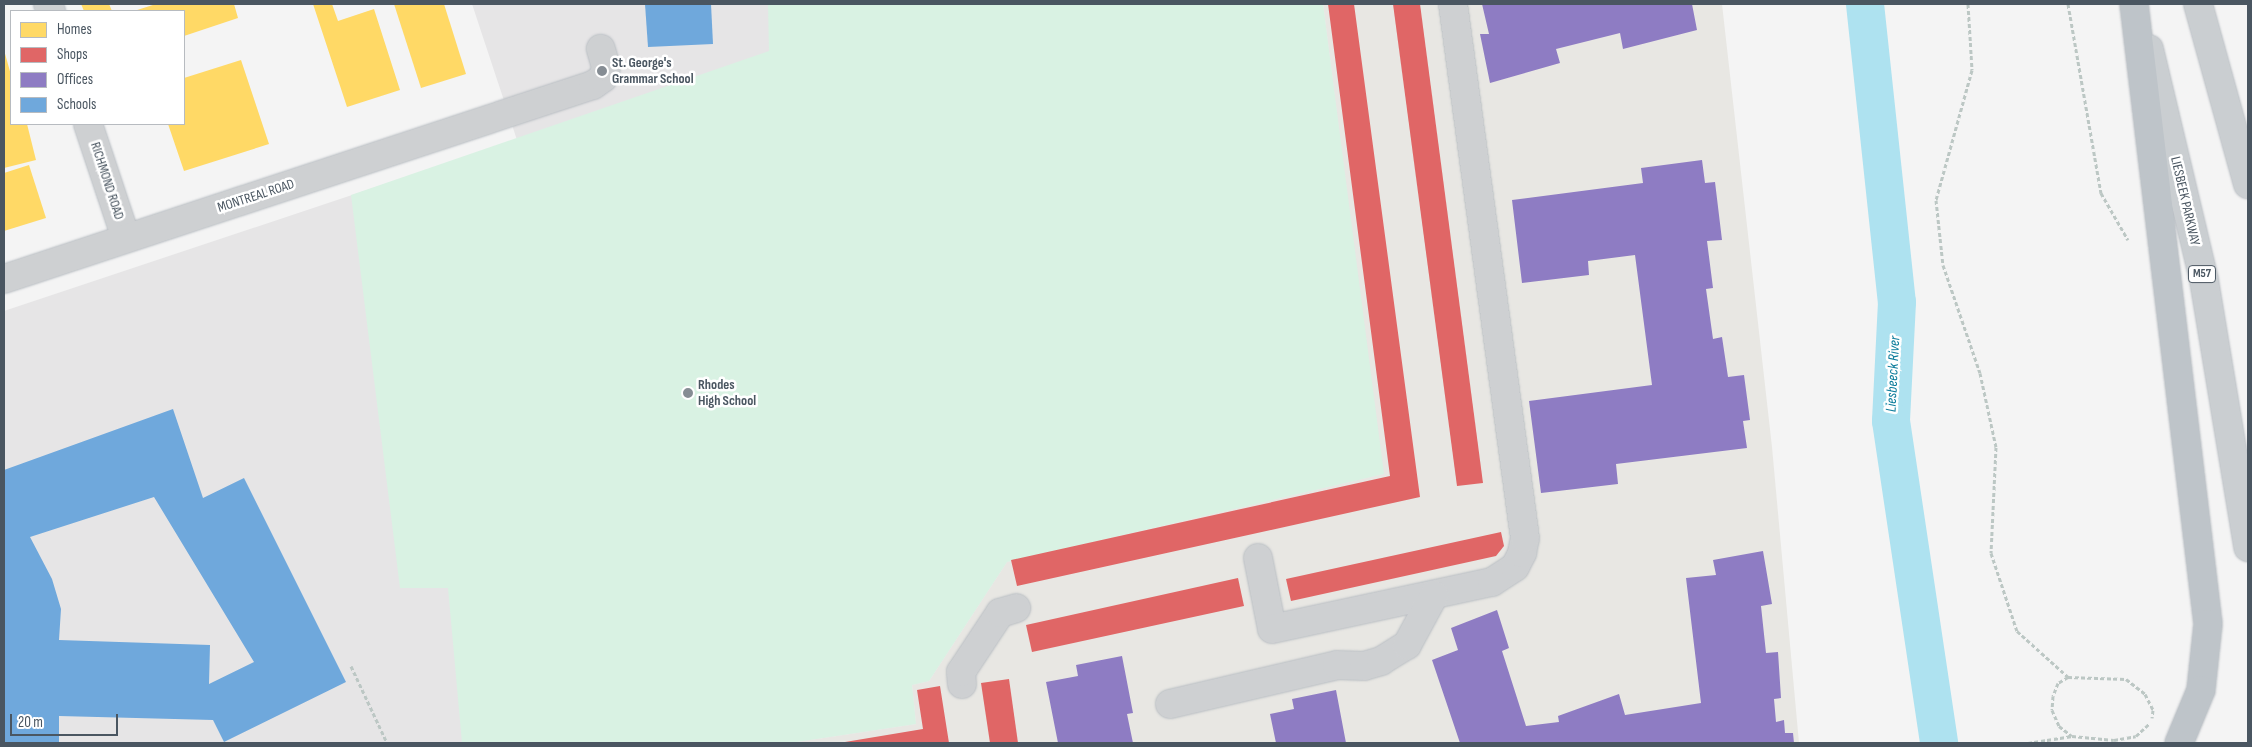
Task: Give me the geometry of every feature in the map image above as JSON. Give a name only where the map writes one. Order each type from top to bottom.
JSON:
[{"type":"highway","points":[[2136,4],[2208,624],[2202,690],[2179,743]]},
{"type":"main road","name":"LIESBEEK PARKWAY","points":[[2136,4],[2204,280],[2248,547]]},
{"type":"main road","points":[[2198,4],[2248,184]]},
{"type":"street","points":[[1258,558],[1272,629],[1492,582],[1505,576],[1515,567],[1525,538],[1453,4]]},
{"type":"street","name":"MONTREAL ROAD","points":[[4,279],[593,85],[603,78],[606,67],[601,48]]},
{"type":"street","name":"RICHMOND ROAD","points":[[88,125],[126,238]]},
{"type":"street","points":[[1170,704],[1337,664],[1364,666],[1381,661],[1407,645],[1434,595]]},
{"type":"street","points":[[962,684],[961,672],[1000,613],[1016,608]]},
{"type":"path","points":[[1968,4],[1972,70],[1936,200],[1943,265],[1980,373],[1996,447],[1991,553],[2017,631],[2068,677]]},
{"type":"path","points":[[2068,4],[2101,193],[2123,228],[2130,246]]},
{"type":"path","points":[[351,666],[386,743]]},
{"type":"path","points":[[2028,743],[2072,736],[2114,740],[2136,736],[2151,722],[2153,710],[2145,694],[2126,679],[2068,677],[2058,683],[2053,696],[2052,710],[2059,726],[2072,736]]},
{"type":"shaded area","name":"Rhodes High School","points":[[472,4],[1323,4],[1384,474],[1007,562],[929,681],[912,685],[916,724],[790,743],[4,743],[4,311],[517,140]]},
{"type":"shaded area","points":[[1323,4],[1722,4],[1772,447],[1799,743],[790,743],[916,724],[912,685],[929,681],[1007,562],[1383,474]]},
{"type":"green space","name":"Rhodes High School","points":[[768,4],[1323,4],[1384,474],[1007,562],[929,681],[912,685],[916,724],[790,743],[462,743],[448,588],[400,588],[351,195],[769,51]]},
{"type":"building: Homes","points":[[81,4],[109,4],[112,10],[84,10]]},
{"type":"building: Homes","points":[[156,4],[234,4],[238,18],[185,36],[185,10],[137,10]]},
{"type":"building: Homes","points":[[313,4],[332,4],[338,21],[374,9],[400,90],[347,107]]},
{"type":"building: Homes","points":[[394,4],[444,4],[466,74],[421,88]]},
{"type":"building: Homes","points":[[4,50],[10,71],[10,125],[27,125],[36,160],[4,168]]},
{"type":"building: Homes","points":[[241,60],[269,144],[184,171],[168,125],[185,125],[185,78]]},
{"type":"building: Homes","points":[[29,165],[46,218],[4,231],[4,173]]},
{"type":"building: Shops","points":[[1328,4],[1354,4],[1420,497],[1017,586],[1011,560],[1390,476]]},
{"type":"building: Shops","points":[[1393,4],[1420,4],[1483,483],[1457,486]]},
{"type":"building: Shops","points":[[1501,532],[1504,546],[1496,556],[1291,601],[1286,579]]},
{"type":"building: Shops","points":[[1238,578],[1244,606],[1032,652],[1026,625]]},
{"type":"building: Shops","points":[[1009,679],[1018,743],[990,743],[981,683]]},
{"type":"building: Shops","points":[[940,686],[949,743],[839,743],[923,729],[917,690]]},
{"type":"building: Offices","points":[[1482,4],[1692,4],[1697,30],[1623,49],[1620,33],[1556,49],[1560,63],[1490,83],[1480,34],[1489,34]]},
{"type":"building: Offices","points":[[1702,160],[1705,183],[1715,182],[1722,240],[1707,241],[1713,288],[1706,289],[1713,339],[1722,337],[1728,377],[1744,375],[1750,420],[1743,421],[1747,448],[1616,464],[1618,484],[1541,493],[1529,401],[1652,385],[1635,255],[1588,261],[1589,275],[1522,283],[1512,200],[1643,183],[1641,168]]},
{"type":"building: Offices","points":[[1763,551],[1772,604],[1761,606],[1766,653],[1778,652],[1781,698],[1774,699],[1776,722],[1784,720],[1785,733],[1793,733],[1794,743],[1460,743],[1432,660],[1458,650],[1451,628],[1497,610],[1509,648],[1502,651],[1526,726],[1559,722],[1558,716],[1619,694],[1625,715],[1701,703],[1686,578],[1716,575],[1713,560]]},
{"type":"building: Offices","points":[[1122,656],[1133,713],[1127,714],[1133,743],[1058,743],[1046,682],[1078,676],[1076,665]]},
{"type":"building: Offices","points":[[1336,690],[1346,743],[1276,743],[1270,714],[1294,709],[1292,699]]},
{"type":"building: Schools","points":[[645,4],[711,4],[713,44],[648,47]]},
{"type":"building: Schools","points":[[173,409],[203,498],[244,478],[346,682],[224,742],[213,720],[59,716],[59,743],[4,743],[4,470]],"holes":[[[154,497],[254,662],[209,684],[210,645],[59,640],[61,609],[52,579],[30,537]]]},
{"type":"waterway","name":"Liesbeeck River","points":[[1865,4],[1897,302],[1891,421],[1939,743]]},
{"type":"place","name":"St. George's Grammar School","points":[[602,71]]},
{"type":"place","name":"Rhodes High School","points":[[688,393]]}]
